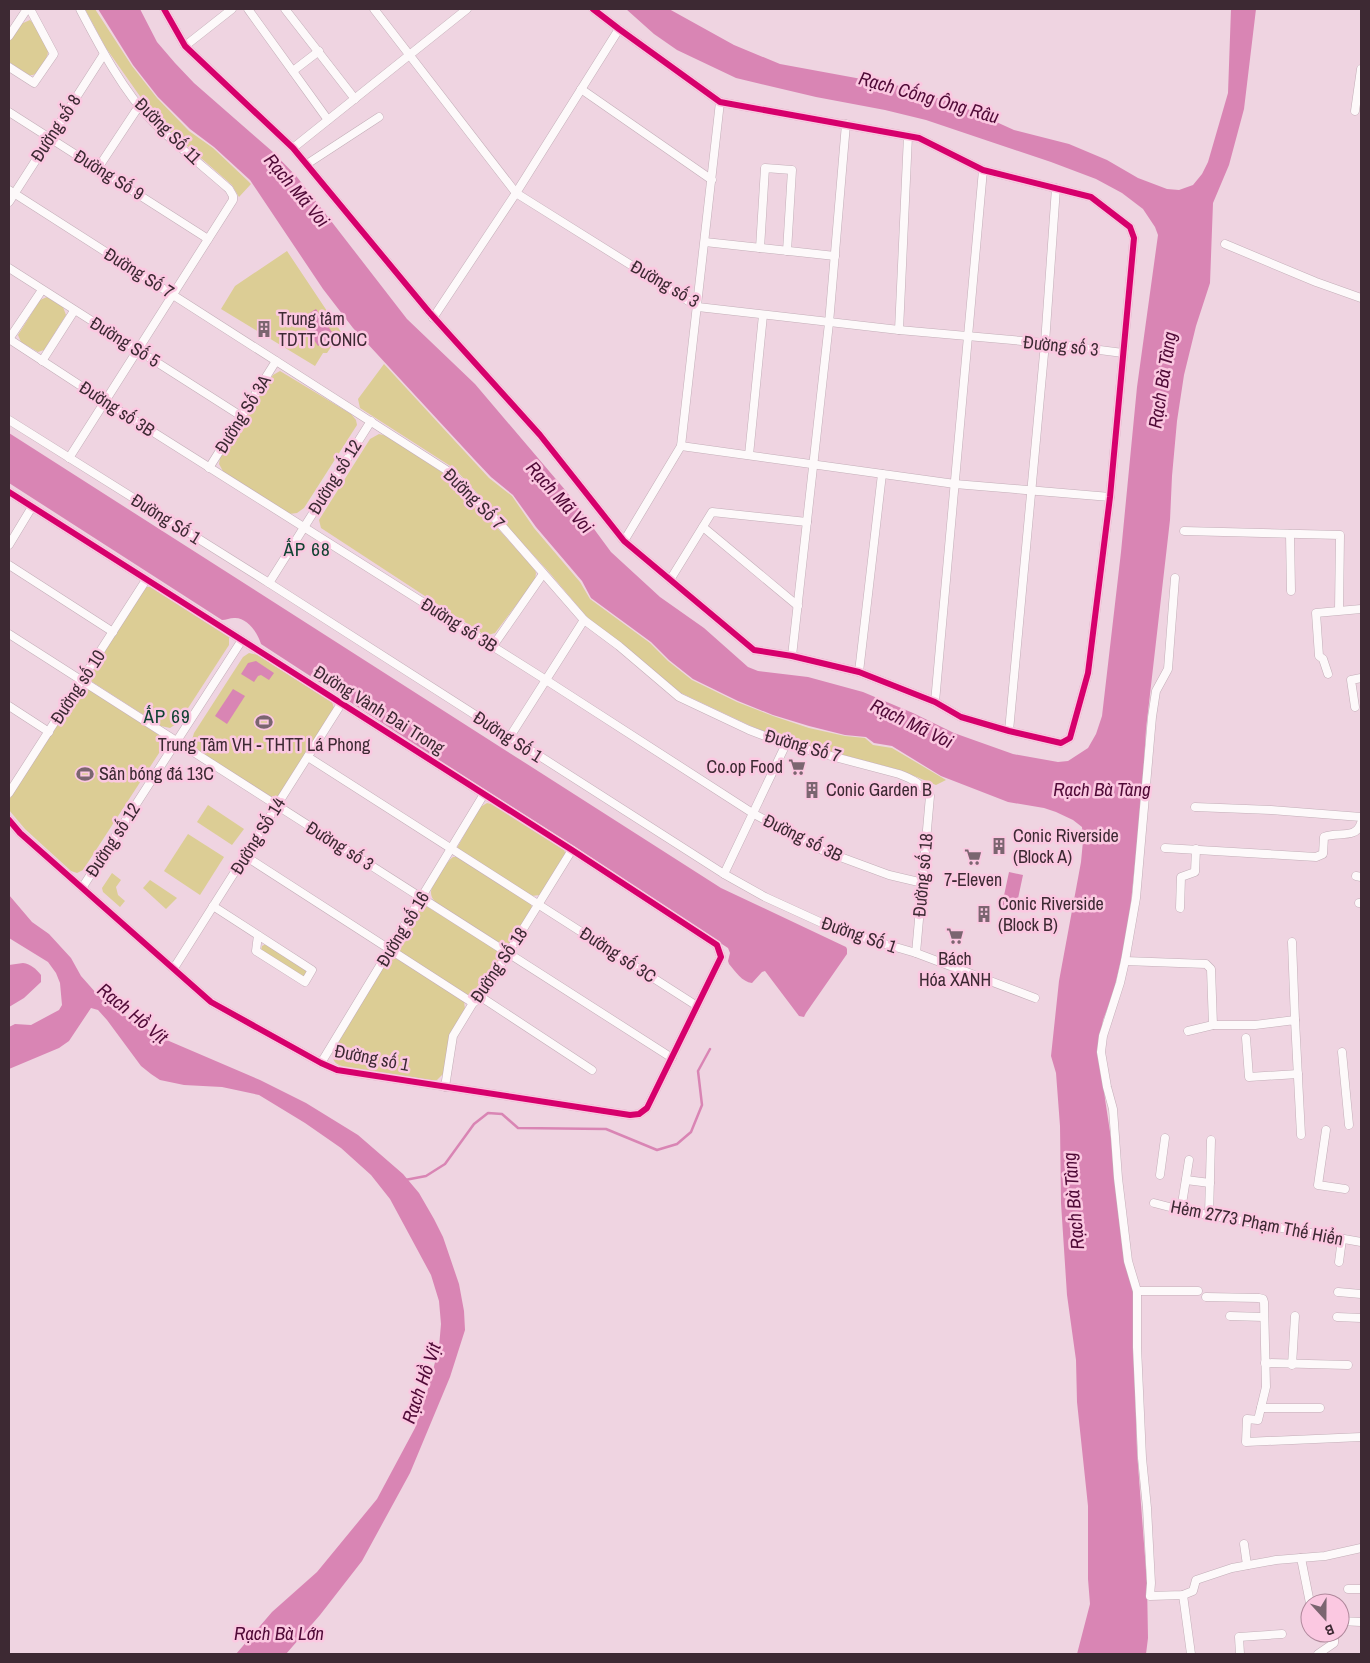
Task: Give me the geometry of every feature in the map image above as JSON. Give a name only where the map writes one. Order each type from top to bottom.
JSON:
[{"type":"street","points":[[9,36],[29,9],[54,54],[34,83],[9,67]]},
{"type":"street","name":"Đường Số 11","points":[[80,9],[104,54],[139,106],[154,122],[229,189],[233,196],[233,200],[208,239]]},
{"type":"street","points":[[164,9],[186,46],[293,148],[433,318],[540,435],[624,541],[754,650],[792,656],[859,672],[935,702],[960,717],[1009,731],[1061,743],[1070,738],[1088,673],[1110,497],[1134,238],[1130,227],[1091,197],[983,170],[919,138],[720,102],[593,9]]},
{"type":"street","points":[[186,46],[232,9]]},
{"type":"street","points":[[248,9],[328,120]]},
{"type":"street","points":[[286,9],[355,98]]},
{"type":"street","name":"Đường số 3","points":[[374,9],[516,193],[698,307],[829,323],[1123,353]]},
{"type":"street","points":[[293,148],[410,55],[463,10]]},
{"type":"street","points":[[433,318],[516,193],[619,29]]},
{"type":"street","points":[[293,71],[319,52]]},
{"type":"street","name":"Đường số 8","points":[[9,202],[11,192],[50,138],[104,54]]},
{"type":"street","points":[[1355,111],[1361,69]]},
{"type":"street","points":[[581,89],[712,180]]},
{"type":"street","points":[[624,541],[681,446],[720,102]]},
{"type":"street","points":[[98,168],[139,106]]},
{"type":"street","name":"Đường Số 9","points":[[9,112],[208,239]]},
{"type":"street","points":[[307,164],[379,117]]},
{"type":"street","points":[[792,656],[829,323],[846,124]]},
{"type":"street","points":[[899,330],[908,136]]},
{"type":"street","points":[[760,248],[765,168],[792,170],[787,251]]},
{"type":"street","points":[[935,702],[983,170]]},
{"type":"street","points":[[1009,731],[1045,344],[1056,188]]},
{"type":"street","name":"Đường Số 7","points":[[11,192],[452,473],[502,526],[584,620],[679,697],[749,730],[786,744],[913,779],[921,784],[930,796]]},
{"type":"street","points":[[69,458],[208,239]]},
{"type":"street","points":[[705,242],[835,256]]},
{"type":"street","points":[[1225,244],[1316,282],[1361,298]]},
{"type":"street","name":"Đường Số 5","points":[[9,268],[241,416]]},
{"type":"street","points":[[9,339],[42,290]]},
{"type":"street","points":[[42,361],[74,311]]},
{"type":"street","points":[[749,455],[764,315]]},
{"type":"street","name":"Đường số 3B","points":[[9,339],[754,814],[824,851],[889,875],[923,883]]},
{"type":"street","name":"Đường Số 3A","points":[[209,468],[276,362]]},
{"type":"street","name":"Đường Số 1","points":[[9,420],[724,874],[765,897],[822,923],[916,954],[1034,998]]},
{"type":"street","name":"Đường số 12","points":[[268,583],[370,421]]},
{"type":"street","points":[[681,446],[955,484],[1110,497]]},
{"type":"street","points":[[859,672],[882,474]]},
{"type":"street","name":"Đường Vành Đai Trong","points":[[9,492],[572,850],[717,945],[720,961]]},
{"type":"street","points":[[9,545],[32,507]]},
{"type":"street","points":[[670,580],[712,512],[807,522]]},
{"type":"street","points":[[703,526],[798,606]]},
{"type":"street","points":[[1184,531],[1340,535],[1339,610]]},
{"type":"street","points":[[1290,534],[1291,591]]},
{"type":"street","points":[[9,565],[113,632]]},
{"type":"street","points":[[493,646],[544,574]]},
{"type":"street","points":[[1175,578],[1168,669],[1156,691],[1152,716],[1136,898],[1125,961],[1103,1036],[1102,1052],[1107,1087],[1113,1109],[1117,1169],[1128,1261],[1137,1291],[1138,1366],[1142,1458],[1151,1583],[1150,1596],[1183,1595],[1193,1591],[1196,1580],[1232,1568],[1325,1556],[1361,1548]]},
{"type":"street","name":"Đường số 10","points":[[9,794],[146,580]]},
{"type":"street","points":[[1328,674],[1323,659],[1319,656],[1316,613],[1361,609]]},
{"type":"street","points":[[509,738],[584,620]]},
{"type":"street","name":"Đường số 3","points":[[9,634],[672,1058]]},
{"type":"street","name":"Đường số 12","points":[[82,888],[242,640]]},
{"type":"street","points":[[1355,707],[1351,680],[1361,678]]},
{"type":"street","name":"Đường Số 14","points":[[174,968],[341,704]]},
{"type":"street","points":[[9,706],[48,732]]},
{"type":"street","points":[[724,874],[786,744]]},
{"type":"street","points":[[308,757],[539,904]]},
{"type":"street","name":"Đường số 16","points":[[322,1063],[484,794]]},
{"type":"street","name":"Đường số 18","points":[[916,954],[930,796]]},
{"type":"street","points":[[1195,807],[1271,810],[1361,817]]},
{"type":"street","name":"Đường số 1","points":[[9,820],[20,833],[211,1002],[337,1070],[630,1116],[639,1114],[647,1108],[720,961]]},
{"type":"street","points":[[1165,848],[1316,857],[1323,854],[1324,837],[1355,832],[1359,829],[1361,822]]},
{"type":"street","name":"Đường Số 18","points":[[445,1087],[453,1036],[473,1003],[481,997],[572,850]]},
{"type":"street","points":[[1180,908],[1180,877],[1195,872],[1196,850]]},
{"type":"street","points":[[245,856],[473,1003]]},
{"type":"street","name":"Đường số 3C","points":[[539,904],[697,1006]]},
{"type":"street","points":[[213,906],[258,935],[312,970],[305,982],[256,951],[258,935]]},
{"type":"street","points":[[1292,942],[1301,1135]]},
{"type":"street","points":[[1125,961],[1206,964],[1211,970],[1213,1025]]},
{"type":"street","points":[[481,997],[592,1070]]},
{"type":"street","points":[[1188,1031],[1213,1025],[1255,1025],[1295,1020]]},
{"type":"street","points":[[1246,1038],[1249,1077],[1298,1074]]},
{"type":"street","points":[[1342,1052],[1349,1125]]},
{"type":"street","points":[[1326,1130],[1318,1185],[1345,1189]]},
{"type":"street","points":[[1160,1175],[1165,1138]]},
{"type":"street","points":[[1209,1215],[1211,1140]]},
{"type":"street","points":[[1181,1210],[1189,1160]]},
{"type":"street","points":[[1186,1180],[1210,1183]]},
{"type":"street","name":"Hẻm 2773 Phạm Thế Hiển","points":[[1154,1203],[1181,1210],[1361,1242]]},
{"type":"street","points":[[1339,1262],[1342,1239]]},
{"type":"street","points":[[1137,1291],[1198,1291]]},
{"type":"street","points":[[1338,1292],[1361,1294]]},
{"type":"street","points":[[1206,1297],[1263,1299],[1266,1387],[1258,1420],[1247,1419],[1246,1442],[1361,1438]]},
{"type":"street","points":[[1230,1316],[1264,1317]]},
{"type":"street","points":[[1292,1365],[1294,1316]]},
{"type":"street","points":[[1337,1317],[1361,1318]]},
{"type":"street","points":[[1265,1363],[1348,1365]]},
{"type":"street","points":[[1261,1408],[1320,1408]]},
{"type":"street","points":[[1244,1544],[1246,1565]]},
{"type":"street","points":[[1301,1558],[1308,1593]]},
{"type":"street","points":[[1348,1589],[1361,1589]]},
{"type":"street","points":[[1183,1595],[1191,1654]]},
{"type":"street","points":[[1240,1654],[1239,1638],[1282,1634]]},
{"type":"street","points":[[1318,1654],[1334,1643]]},
{"type":"shaded area","points":[[85,9],[95,9],[132,66],[157,98],[189,131],[213,148],[251,184],[239,197],[232,185],[156,119],[106,48]]},
{"type":"shaded area","points":[[30,20],[48,51],[43,64],[33,75],[29,75],[9,62],[9,42],[21,24]]},
{"type":"shaded area","points":[[287,251],[341,332],[327,353],[323,353],[315,366],[221,309],[235,286]]},
{"type":"shaded area","points":[[47,297],[63,307],[66,315],[44,350],[38,352],[21,342],[18,335],[40,300]]},
{"type":"shaded area","points":[[384,364],[489,478],[512,496],[534,528],[580,582],[590,599],[650,643],[668,661],[692,680],[737,702],[773,716],[809,728],[845,736],[865,738],[873,745],[892,748],[946,780],[936,785],[900,770],[787,740],[751,726],[681,693],[587,617],[548,571],[455,469],[360,408],[358,399]]},
{"type":"shaded area","points":[[280,371],[351,414],[356,420],[357,425],[304,508],[297,513],[289,514],[224,473],[219,464],[220,458],[273,375]]},
{"type":"shaded area","points":[[379,434],[387,436],[446,475],[535,570],[535,580],[495,633],[483,634],[321,528],[319,520],[370,439]]},
{"type":"shaded area","points":[[147,587],[153,587],[229,636],[229,645],[179,722],[170,728],[161,726],[94,683],[90,680],[89,675]]},
{"type":"shaded area","name":"Trung Tâm VH - THTT Lá Phong","points":[[249,653],[259,655],[332,702],[334,708],[275,799],[195,750],[192,740],[194,733],[243,657]]},
{"type":"shaded area","name":"Sân bóng đá 13C","points":[[83,688],[88,689],[159,735],[163,744],[161,750],[83,870],[77,873],[71,871],[25,829],[9,810],[9,800],[78,692]]},
{"type":"shaded area","points":[[487,803],[564,850],[566,855],[540,895],[531,896],[457,848],[479,808]]},
{"type":"shaded area","points":[[208,805],[244,829],[232,845],[197,822]]},
{"type":"shaded area","points":[[188,834],[224,857],[200,895],[164,871]]},
{"type":"shaded area","points":[[453,857],[459,857],[531,904],[532,908],[510,944],[502,945],[436,903],[433,899],[431,892],[434,884]]},
{"type":"shaded area","points":[[112,873],[121,880],[116,887],[118,895],[125,901],[120,907],[103,892],[102,888]]},
{"type":"shaded area","points":[[150,880],[177,898],[166,909],[143,888]]},
{"type":"shaded area","points":[[426,906],[500,952],[501,958],[480,995],[473,999],[396,950],[396,946],[417,912]]},
{"type":"shaded area","points":[[266,944],[307,970],[305,977],[302,977],[261,950],[262,946]]},
{"type":"shaded area","points":[[394,958],[464,1001],[465,1010],[444,1073],[437,1080],[342,1066],[334,1060],[334,1048],[386,962]]},
{"type":"water","name":"Rạch Bà Tàng","points":[[98,9],[140,9],[157,42],[175,63],[194,83],[273,152],[297,177],[407,319],[475,384],[566,491],[611,552],[660,597],[704,628],[748,667],[758,671],[808,677],[863,692],[954,733],[1013,754],[1058,762],[1068,761],[1088,748],[1096,734],[1102,716],[1121,552],[1137,387],[1158,235],[1155,227],[1143,209],[1122,193],[1096,179],[926,120],[736,78],[677,50],[654,34],[626,9],[669,9],[734,45],[780,64],[905,87],[961,106],[1014,130],[1069,144],[1107,160],[1138,178],[1167,189],[1179,190],[1193,185],[1202,174],[1208,162],[1228,93],[1231,9],[1256,9],[1244,109],[1229,165],[1213,203],[1210,283],[1196,326],[1184,375],[1177,421],[1170,520],[1146,729],[1142,796],[1128,931],[1113,994],[1103,1020],[1099,1045],[1105,1099],[1135,1296],[1134,1353],[1137,1452],[1147,1583],[1148,1638],[1146,1654],[1077,1654],[1090,1604],[1088,1506],[1077,1402],[1076,1360],[1067,1295],[1061,1203],[1060,1126],[1056,1073],[1051,1056],[1059,981],[1081,862],[1082,827],[1073,820],[1056,812],[1008,802],[941,776],[892,746],[874,743],[866,737],[845,735],[809,726],[773,715],[738,701],[693,679],[669,660],[651,642],[591,598],[582,581],[536,527],[513,495],[491,477],[353,328],[323,289],[250,180],[214,147],[190,129],[158,97],[133,65]]},
{"type":"water","points":[[316,309],[334,335],[318,346],[300,319]]},
{"type":"water","points":[[9,433],[721,888],[846,947],[847,954],[804,1017],[799,1016],[765,971],[752,983],[745,981],[729,964],[730,953],[728,948],[261,644],[255,631],[243,620],[233,618],[222,620],[9,483]]},
{"type":"water","points":[[256,661],[274,673],[269,680],[261,675],[254,682],[241,674],[248,663]]},
{"type":"water","points":[[233,689],[245,696],[227,724],[215,716]]},
{"type":"water","points":[[1009,872],[1023,875],[1016,908],[1002,905]]},
{"type":"water","name":"Rạch Bà Lớn","points":[[9,895],[32,922],[49,934],[71,958],[81,976],[104,1002],[125,1016],[137,1021],[155,1035],[260,1080],[306,1103],[358,1135],[403,1174],[419,1193],[443,1237],[459,1284],[465,1330],[450,1377],[410,1473],[362,1561],[320,1615],[286,1654],[236,1654],[272,1612],[317,1572],[377,1499],[415,1428],[439,1347],[441,1324],[439,1301],[431,1275],[390,1199],[371,1175],[341,1148],[259,1095],[222,1087],[184,1085],[160,1080],[141,1066],[98,1010],[91,1008],[69,1041],[59,1048],[9,1069],[9,1027],[15,1024],[31,1025],[59,1010],[62,1005],[60,983],[48,962],[9,938]]},
{"type":"water","points":[[23,963],[31,966],[41,975],[41,982],[24,998],[9,1007],[9,965]]},
{"type":"waterway","points":[[405,1180],[426,1176],[445,1164],[474,1124],[488,1113],[502,1114],[518,1128],[606,1129],[657,1150],[677,1144],[691,1132],[702,1105],[698,1071],[710,1049]]},
{"type":"cycle path","points":[[164,9],[185,46],[293,148],[429,312],[540,435],[624,541],[754,650],[792,656],[859,672],[935,702],[961,717],[1009,731],[1061,743],[1070,738],[1088,673],[1110,497],[1134,238],[1130,227],[1091,197],[983,170],[919,138],[720,102],[593,9]]},
{"type":"cycle path","points":[[9,492],[572,850],[717,945],[721,957],[647,1108],[639,1114],[630,1115],[337,1070],[211,1002],[20,833],[9,820]]},
{"type":"place","name":"Trung tâm TDTT CONIC","points":[[264,329]]},
{"type":"place","name":"Trung Tâm VH - THTT Lá Phong","points":[[264,722]]},
{"type":"place","name":"Co.op Food","points":[[797,767]]},
{"type":"place","name":"Sân bóng đá 13C","points":[[85,774]]},
{"type":"place","name":"Conic Garden B","points":[[812,790]]},
{"type":"place","name":"Conic Riverside (Block A)","points":[[999,846]]},
{"type":"place","name":"7-Eleven","points":[[973,857]]},
{"type":"place","name":"Conic Riverside (Block B)","points":[[984,914]]},
{"type":"place","name":"Bách Hóa XANH","points":[[955,936]]},
{"type":"district","name":"ẤP 68","points":[[307,549]]},
{"type":"district","name":"ẤP 69","points":[[167,716]]},
{"type":"water label","name":"Rạch Cống Ông Râu","points":[[929,97]]},
{"type":"water label","name":"Rạch Mã Voi","points":[[297,190]]},
{"type":"water label","name":"Rạch Mã Voi","points":[[560,497]]},
{"type":"water label","name":"Rạch Mã Voi","points":[[912,723]]},
{"type":"water label","name":"Rạch Hồ Vịt","points":[[133,1013]]},
{"type":"water label","name":"Rạch Hồ Vịt","points":[[421,1383]]}]
